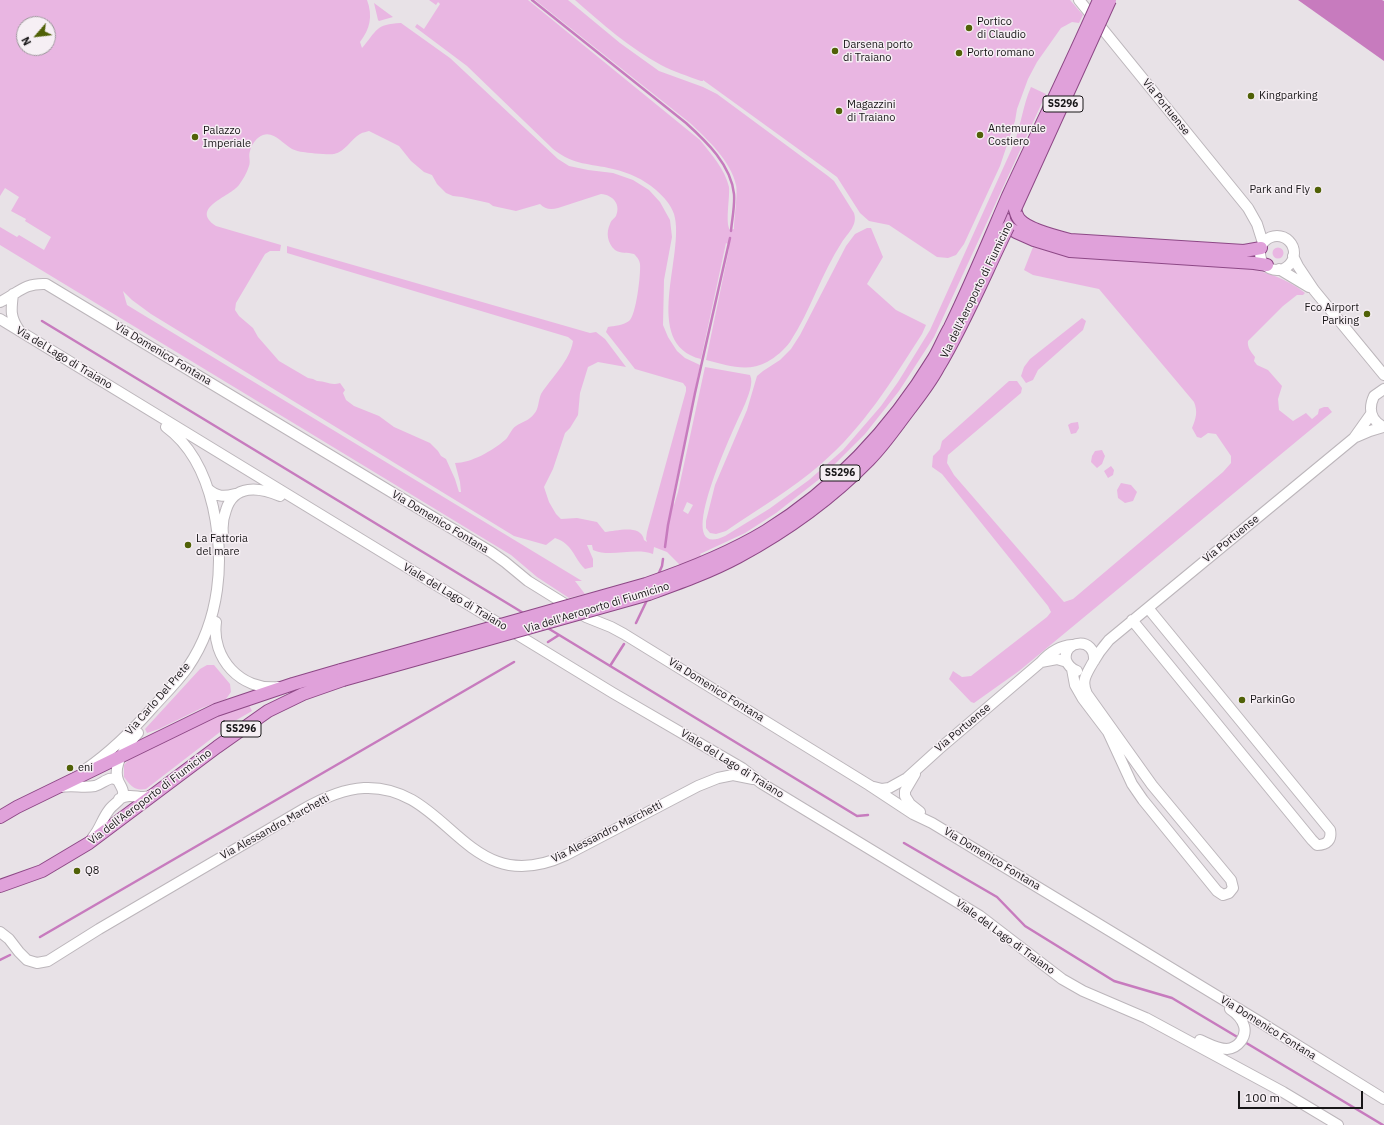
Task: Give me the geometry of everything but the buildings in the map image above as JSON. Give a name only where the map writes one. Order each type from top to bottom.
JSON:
[{"type":"main road","name":"Via dell'Aeroporto di Fiumicino","points":[[0,886],[42,871],[89,843],[245,726],[268,711],[342,675],[646,584],[692,568],[765,531],[804,504],[829,484],[864,451],[887,425],[934,357],[966,294],[1008,198],[1099,0]]},
{"type":"main road","name":"Via dell'Aeroporto di Fiumicino","points":[[0,817],[216,710],[293,684],[342,675],[649,594],[698,576],[738,558],[778,534],[820,505],[870,459],[938,370],[1008,227],[1110,0]]},
{"type":"main road","points":[[1008,198],[1004,220],[1008,227],[1036,235],[1070,240],[1244,251],[1262,245]]},
{"type":"main road","points":[[1015,209],[1020,221],[1036,235],[1070,251],[1267,265]]},
{"type":"street","name":"Via Portuense","points":[[1079,0],[1252,214],[1270,231],[1278,236]]},
{"type":"street","name":"Via Portuense","points":[[1252,214],[1257,224],[1262,245]]},
{"type":"street","points":[[1279,269],[1290,264],[1294,250],[1292,245],[1283,237],[1278,236],[1270,238],[1262,245],[1262,258],[1267,265],[1275,269],[1279,269],[1314,290]]},
{"type":"street","points":[[1293,256],[1314,290],[1380,371],[1382,390],[1372,399],[1370,409],[1371,414],[1377,424],[1383,427]]},
{"type":"street","name":"Via Domenico Fontana","points":[[13,294],[27,286],[37,283],[46,284],[491,552],[528,581],[586,617],[624,634],[869,785],[913,814],[932,823],[1384,1099]]},
{"type":"street","points":[[0,302],[13,294]]},
{"type":"street","points":[[13,294],[11,308],[12,316],[15,324],[21,332]]},
{"type":"street","name":"Via del Lago di Traiano","points":[[0,319],[128,397]]},
{"type":"street","name":"Viale del Lago di Traiano","points":[[128,397],[613,693],[735,764],[761,783],[980,916],[1062,979],[1083,991],[1146,1018],[1283,1092],[1338,1125]]},
{"type":"street","name":"Via Carlo Del Prete","points":[[50,791],[94,764],[129,734],[188,667],[198,651],[213,610],[219,583],[220,570],[216,526],[208,489],[195,460],[183,442],[149,415],[143,407]]},
{"type":"street","name":"Via Portuense","points":[[1091,665],[1098,652],[1109,640],[1354,438],[1371,414]]},
{"type":"street","name":"Via Portuense","points":[[1354,438],[1383,427]]},
{"type":"street","points":[[208,489],[220,496],[235,494],[246,490],[259,490],[274,493],[302,504]]},
{"type":"street","name":"Via Carlo Del Prete","points":[[119,800],[123,793],[118,781],[117,768],[135,736],[192,671],[204,654],[216,622],[222,599],[225,570],[223,524],[230,499],[235,494]]},
{"type":"street","points":[[1132,620],[1312,840],[1317,845],[1323,845],[1328,842],[1331,835],[1330,830],[1148,608]]},
{"type":"street","points":[[216,622],[215,634],[217,645],[225,662],[234,673],[245,681],[259,686],[274,687],[293,684]]},
{"type":"street","name":"Via Portuense","points":[[1090,647],[1109,640]]},
{"type":"street","points":[[1082,643],[1090,647],[1093,651],[1091,665],[1084,683],[1084,688],[1087,694],[1148,780],[1231,880],[1233,888],[1229,893],[1223,895],[1217,891],[1143,800],[1132,784],[1108,732],[1083,699],[1075,685],[1066,654],[1072,645],[1082,643]]},
{"type":"street","name":"Via Portuense","points":[[869,785],[890,788],[907,778],[1050,653],[1058,648],[1072,645]]},
{"type":"street","points":[[1041,662],[1057,659],[1080,672],[1091,665]]},
{"type":"street","name":"Via Portuense","points":[[922,764],[908,785],[904,796],[910,804],[932,823]]},
{"type":"street","name":"Via Alessandro Marchetti","points":[[0,932],[9,939],[27,960],[37,963],[48,961],[98,928],[306,808],[324,798],[348,790],[380,788],[404,795],[425,808],[482,854],[496,862],[520,866],[537,865],[559,858],[685,792],[713,780],[736,775],[752,778],[761,783]]},
{"type":"street","points":[[50,791],[66,786],[96,786],[112,778],[118,781]]},
{"type":"street","points":[[89,843],[100,828],[108,811],[119,800],[129,795],[147,797],[153,795]]},
{"type":"street","points":[[1146,1018],[1179,1030],[1218,1048],[1228,1049],[1237,1046],[1243,1036],[1244,1027],[1234,1012],[1201,987]]},
{"type":"shaded area","points":[[0,0],[367,0],[370,11],[370,22],[360,42],[362,48],[381,27],[401,23],[450,58],[558,159],[569,166],[613,173],[633,180],[649,190],[660,202],[670,220],[672,237],[664,280],[663,325],[668,337],[677,351],[685,358],[700,365],[673,496],[674,505],[705,367],[750,375],[751,378],[751,386],[745,404],[721,458],[711,485],[705,510],[703,529],[709,539],[725,536],[769,509],[809,480],[843,450],[881,406],[898,382],[930,330],[1014,144],[1031,87],[1046,94],[934,337],[899,391],[865,434],[822,477],[776,513],[745,533],[700,554],[701,555],[699,557],[680,565],[667,552],[654,547],[653,554],[646,552],[607,553],[593,550],[592,545],[587,545],[593,559],[593,567],[585,569],[569,547],[555,538],[546,545],[514,536],[151,314],[132,300],[123,291],[127,305],[582,581],[575,581],[585,594],[569,598],[537,577],[511,555],[0,245],[0,227],[17,237],[19,235],[44,250],[51,237],[25,221],[26,219],[11,211],[19,197],[5,188],[0,196]],"holes":[[[369,131],[399,146],[411,161],[424,172],[432,175],[437,184],[446,193],[453,196],[489,203],[493,206],[516,211],[540,204],[546,208],[555,209],[601,194],[609,196],[615,201],[617,204],[617,212],[609,227],[609,241],[615,250],[634,254],[636,256],[640,264],[640,276],[638,294],[632,318],[629,321],[619,325],[608,327],[606,332],[635,369],[683,383],[686,387],[647,532],[647,542],[644,540],[642,535],[634,530],[605,532],[597,522],[577,518],[561,519],[556,514],[549,502],[544,487],[553,469],[565,433],[578,415],[580,393],[588,367],[598,362],[626,367],[605,339],[596,332],[590,333],[287,246],[287,253],[568,337],[573,341],[564,362],[541,394],[536,412],[528,419],[514,427],[505,440],[488,452],[474,459],[455,463],[460,482],[461,492],[459,492],[446,459],[441,456],[430,443],[394,427],[379,416],[354,406],[346,400],[343,393],[345,390],[340,383],[331,384],[308,378],[279,361],[258,337],[253,328],[239,316],[235,310],[236,303],[265,254],[270,251],[280,251],[281,245],[216,226],[209,220],[207,214],[209,208],[214,203],[239,185],[249,166],[249,153],[253,144],[257,139],[267,134],[275,136],[292,149],[298,151],[334,154],[345,148],[360,134]],[[687,502],[693,505],[688,514],[683,511]]]},
{"type":"shaded area","points":[[429,0],[528,0],[700,140],[717,162],[727,180],[729,187],[728,222],[730,230],[734,229],[737,194],[736,185],[729,167],[718,151],[690,123],[535,0],[568,0],[620,43],[659,71],[703,87],[717,94],[834,181],[854,213],[854,225],[835,254],[797,330],[790,342],[782,351],[767,362],[744,368],[706,360],[729,249],[728,244],[726,243],[701,359],[683,350],[673,336],[669,317],[669,296],[676,231],[674,214],[669,204],[656,190],[636,177],[625,172],[575,161],[553,149],[467,66],[415,27],[417,24],[424,29],[440,4],[438,2],[436,5]]},
{"type":"shaded area","points":[[575,0],[1070,0],[1083,15],[1079,23],[1072,22],[1061,28],[1037,62],[1028,79],[1017,109],[1015,121],[1000,166],[964,244],[956,255],[948,258],[937,257],[889,225],[869,221],[860,213],[837,177],[703,80],[701,81],[671,70],[650,59],[627,43]]},
{"type":"shaded area","points":[[1298,0],[1384,1],[1384,61]]},
{"type":"shaded area","points":[[374,3],[393,17],[379,21]]},
{"type":"shaded area","points":[[867,228],[871,228],[883,257],[867,284],[896,310],[926,325],[922,334],[876,403],[864,419],[836,450],[821,464],[775,499],[726,531],[716,534],[710,533],[706,528],[706,521],[715,485],[747,410],[757,376],[780,360],[791,349],[800,335],[846,246],[855,234]]},
{"type":"shaded area","points":[[1033,247],[1058,253],[1238,267],[1274,275],[1290,283],[1305,293],[1303,295],[1297,295],[1283,306],[1248,341],[1249,347],[1255,357],[1254,361],[1257,365],[1268,370],[1282,386],[1278,399],[1279,410],[1293,421],[1306,413],[1312,419],[1318,414],[1319,409],[1324,407],[1328,407],[1332,412],[1019,671],[974,703],[971,702],[949,679],[953,671],[962,677],[971,676],[1047,617],[1051,612],[1048,606],[942,474],[932,467],[933,456],[940,449],[942,441],[1009,381],[1017,381],[1022,388],[1021,393],[948,455],[947,463],[954,475],[1064,602],[1073,599],[1223,472],[1231,463],[1231,456],[1216,434],[1208,433],[1201,438],[1197,437],[1192,428],[1196,415],[1194,402],[1099,289],[1033,275],[1024,270]]},
{"type":"shaded area","points":[[1278,247],[1282,249],[1284,253],[1282,257],[1278,259],[1274,257],[1272,253],[1274,249]]},
{"type":"shaded area","points":[[1082,318],[1086,321],[1083,330],[1038,370],[1033,380],[1026,383],[1021,376],[1024,367],[1030,359]]},
{"type":"shaded area","points":[[1078,422],[1079,428],[1076,433],[1071,434],[1068,425]]},
{"type":"shaded area","points":[[1102,450],[1105,456],[1102,464],[1097,468],[1091,462],[1092,456],[1095,451]]},
{"type":"shaded area","points":[[1111,466],[1114,470],[1113,475],[1108,478],[1104,471]]},
{"type":"shaded area","points":[[1121,483],[1131,485],[1137,492],[1133,501],[1125,503],[1118,498],[1117,490]]},
{"type":"shaded area","points":[[207,665],[214,665],[230,684],[231,692],[226,699],[202,708],[159,729],[147,733],[145,729],[200,669]]},
{"type":"shaded area","points":[[248,703],[252,711],[233,722],[146,789],[138,789],[133,787],[124,777],[124,765],[131,757]]},
{"type":"waterway","points":[[532,0],[686,123],[710,146],[723,164],[732,183],[734,208],[731,231]]},
{"type":"waterway","points":[[665,547],[668,525],[695,393],[730,238]]},
{"type":"waterway","points":[[42,321],[525,614]]},
{"type":"waterway","points":[[658,575],[663,559]]},
{"type":"waterway","points":[[636,623],[648,598]]},
{"type":"waterway","points":[[546,627],[857,816],[868,815]]},
{"type":"waterway","points":[[548,642],[559,635]]},
{"type":"waterway","points":[[610,666],[624,644]]},
{"type":"waterway","points":[[40,937],[514,662]]},
{"type":"waterway","points":[[904,843],[997,897],[1025,926],[1114,981],[1172,998],[1239,1038]]},
{"type":"waterway","points":[[0,960],[10,955]]},
{"type":"waterway","points":[[1243,1041],[1383,1125]]},
{"type":"place","name":"Portico di Claudio","points":[[969,28]]},
{"type":"place","name":"Darsena porto di Traiano","points":[[835,51]]},
{"type":"place","name":"Porto romano","points":[[959,53]]},
{"type":"place","name":"Kingparking","points":[[1251,96]]},
{"type":"place","name":"Magazzini di Traiano","points":[[839,111]]},
{"type":"place","name":"Antemurale Costiero","points":[[980,135]]},
{"type":"place","name":"Palazzo Imperiale","points":[[195,137]]},
{"type":"place","name":"Park and Fly","points":[[1318,190]]},
{"type":"place","name":"Fco Airport Parking","points":[[1367,314]]},
{"type":"place","name":"La Fattoria del mare","points":[[188,545]]},
{"type":"place","name":"ParkinGo","points":[[1242,700]]},
{"type":"place","name":"eni","points":[[70,768]]},
{"type":"place","name":"Q8","points":[[77,871]]}]
